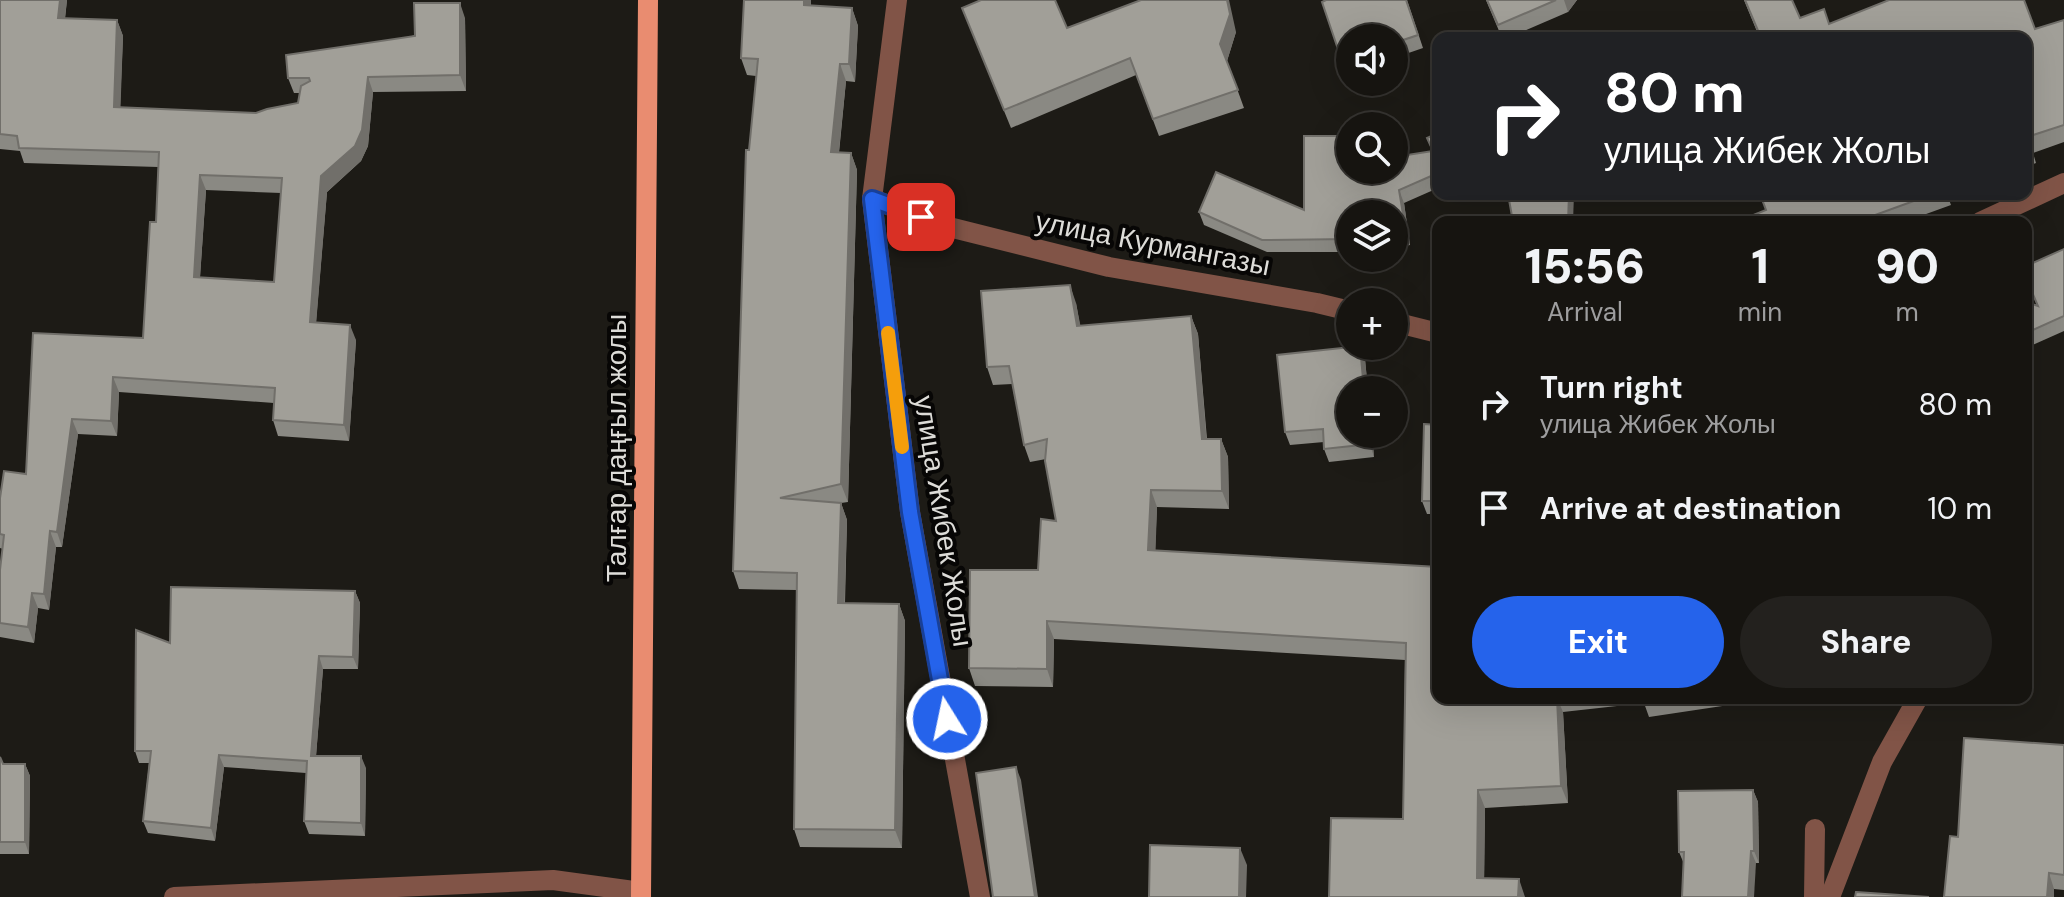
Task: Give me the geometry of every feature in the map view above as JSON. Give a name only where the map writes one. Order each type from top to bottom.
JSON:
[{"type":"main road","name":"Талғар даңғыл жолы","points":[[641,894],[648,0]]},
{"type":"street","name":"улица Жибек Жолы","points":[[897,0],[872,199],[910,512],[980,897]]},
{"type":"street","points":[[2032,198],[2064,183]]},
{"type":"street","name":"улица Курмангазы","points":[[872,199],[945,226],[1109,267],[1336,308]]},
{"type":"street","points":[[1993,216],[2027,200]]},
{"type":"street","points":[[1408,326],[1432,332]]},
{"type":"street","points":[[1830,897],[1882,762],[1915,704]]},
{"type":"street","points":[[1814,897],[1815,829]]},
{"type":"street","points":[[174,897],[553,880],[641,894]]},
{"type":"building","points":[[0,0],[60,0],[58,18],[117,20],[114,107],[256,113],[298,103],[301,86],[310,81],[309,78],[288,78],[286,55],[415,36],[414,3],[460,3],[460,75],[368,77],[362,130],[355,146],[321,176],[310,322],[350,325],[344,425],[273,420],[275,388],[113,377],[111,421],[72,419],[57,532],[50,531],[44,594],[32,593],[28,627],[0,623],[0,570],[4,535],[0,534],[0,498],[4,471],[26,474],[33,333],[143,338],[150,222],[156,222],[159,152],[19,148],[17,136],[0,134]],"holes":[[[200,175],[282,178],[274,282],[194,277]]]},
{"type":"building","points":[[744,0],[804,0],[804,5],[852,8],[849,64],[840,64],[831,152],[851,153],[841,484],[780,498],[841,503],[838,603],[899,604],[895,830],[794,829],[797,573],[733,571],[746,150],[749,150],[758,59],[741,58]]},
{"type":"building","points":[[981,0],[1055,0],[1067,28],[1141,0],[1227,0],[1230,14],[1220,44],[1238,90],[1153,119],[1130,58],[1004,110],[962,8]]},
{"type":"building","points":[[1406,0],[1418,35],[1408,38],[1408,24],[1336,24],[1336,43],[1322,2]]},
{"type":"building","points":[[1487,0],[1556,0],[1498,25]]},
{"type":"building","points":[[1745,0],[1792,0],[1800,18],[1824,9],[1829,24],[1889,0],[2024,0],[2035,29],[2064,20],[2064,125],[2032,135],[2032,32],[1759,32]]},
{"type":"building","points":[[1304,136],[1336,136],[1336,184],[1408,184],[1408,155],[1432,151],[1432,176],[1399,190],[1401,200],[1336,200],[1336,239],[1262,240],[1199,212],[1216,172],[1304,210]]},
{"type":"building","points":[[1509,200],[1569,200],[1568,216],[1512,216]]},
{"type":"building","points":[[1762,200],[1916,200],[1872,216],[1751,216],[1766,210]]},
{"type":"building","points":[[2064,249],[2064,316],[2032,330],[2032,304],[2038,306],[2032,292],[2032,263]]},
{"type":"building","points":[[1070,285],[1077,326],[1191,316],[1202,439],[1221,439],[1222,491],[1151,490],[1148,550],[1432,567],[1432,704],[1557,704],[1561,786],[1478,790],[1477,878],[1519,879],[1518,897],[1329,897],[1331,818],[1403,819],[1406,643],[1047,621],[1047,669],[969,668],[970,570],[1038,570],[1041,519],[1056,521],[1045,461],[1047,439],[1024,445],[1009,366],[987,367],[981,291]]},
{"type":"building","points":[[1336,349],[1336,360],[1361,360],[1363,376],[1336,376],[1336,448],[1324,449],[1323,429],[1285,432],[1277,355]]},
{"type":"building","points":[[1424,424],[1432,425],[1432,501],[1422,501]]},
{"type":"building","points":[[171,587],[355,591],[353,657],[319,656],[311,756],[361,756],[361,823],[304,821],[307,761],[219,755],[211,828],[143,821],[151,751],[135,751],[136,630],[170,643]]},
{"type":"building","points":[[1964,738],[2064,745],[2064,875],[2049,873],[2047,897],[1944,897],[1950,836],[1958,837]]},
{"type":"building","points":[[0,757],[3,764],[25,764],[25,842],[0,842]]},
{"type":"building","points":[[1016,767],[1035,897],[993,897],[976,773]]},
{"type":"building","points":[[1753,790],[1754,851],[1751,851],[1748,897],[1682,897],[1684,852],[1679,852],[1678,791]]},
{"type":"building","points":[[1150,845],[1240,848],[1239,897],[1149,897]]},
{"type":"building","points":[[1856,892],[1929,897],[1855,897]]},
{"type":"slow traffic","points":[[888,333],[902,447]]},
{"type":"route","points":[[921,217],[872,199],[910,512],[947,719]]}]
